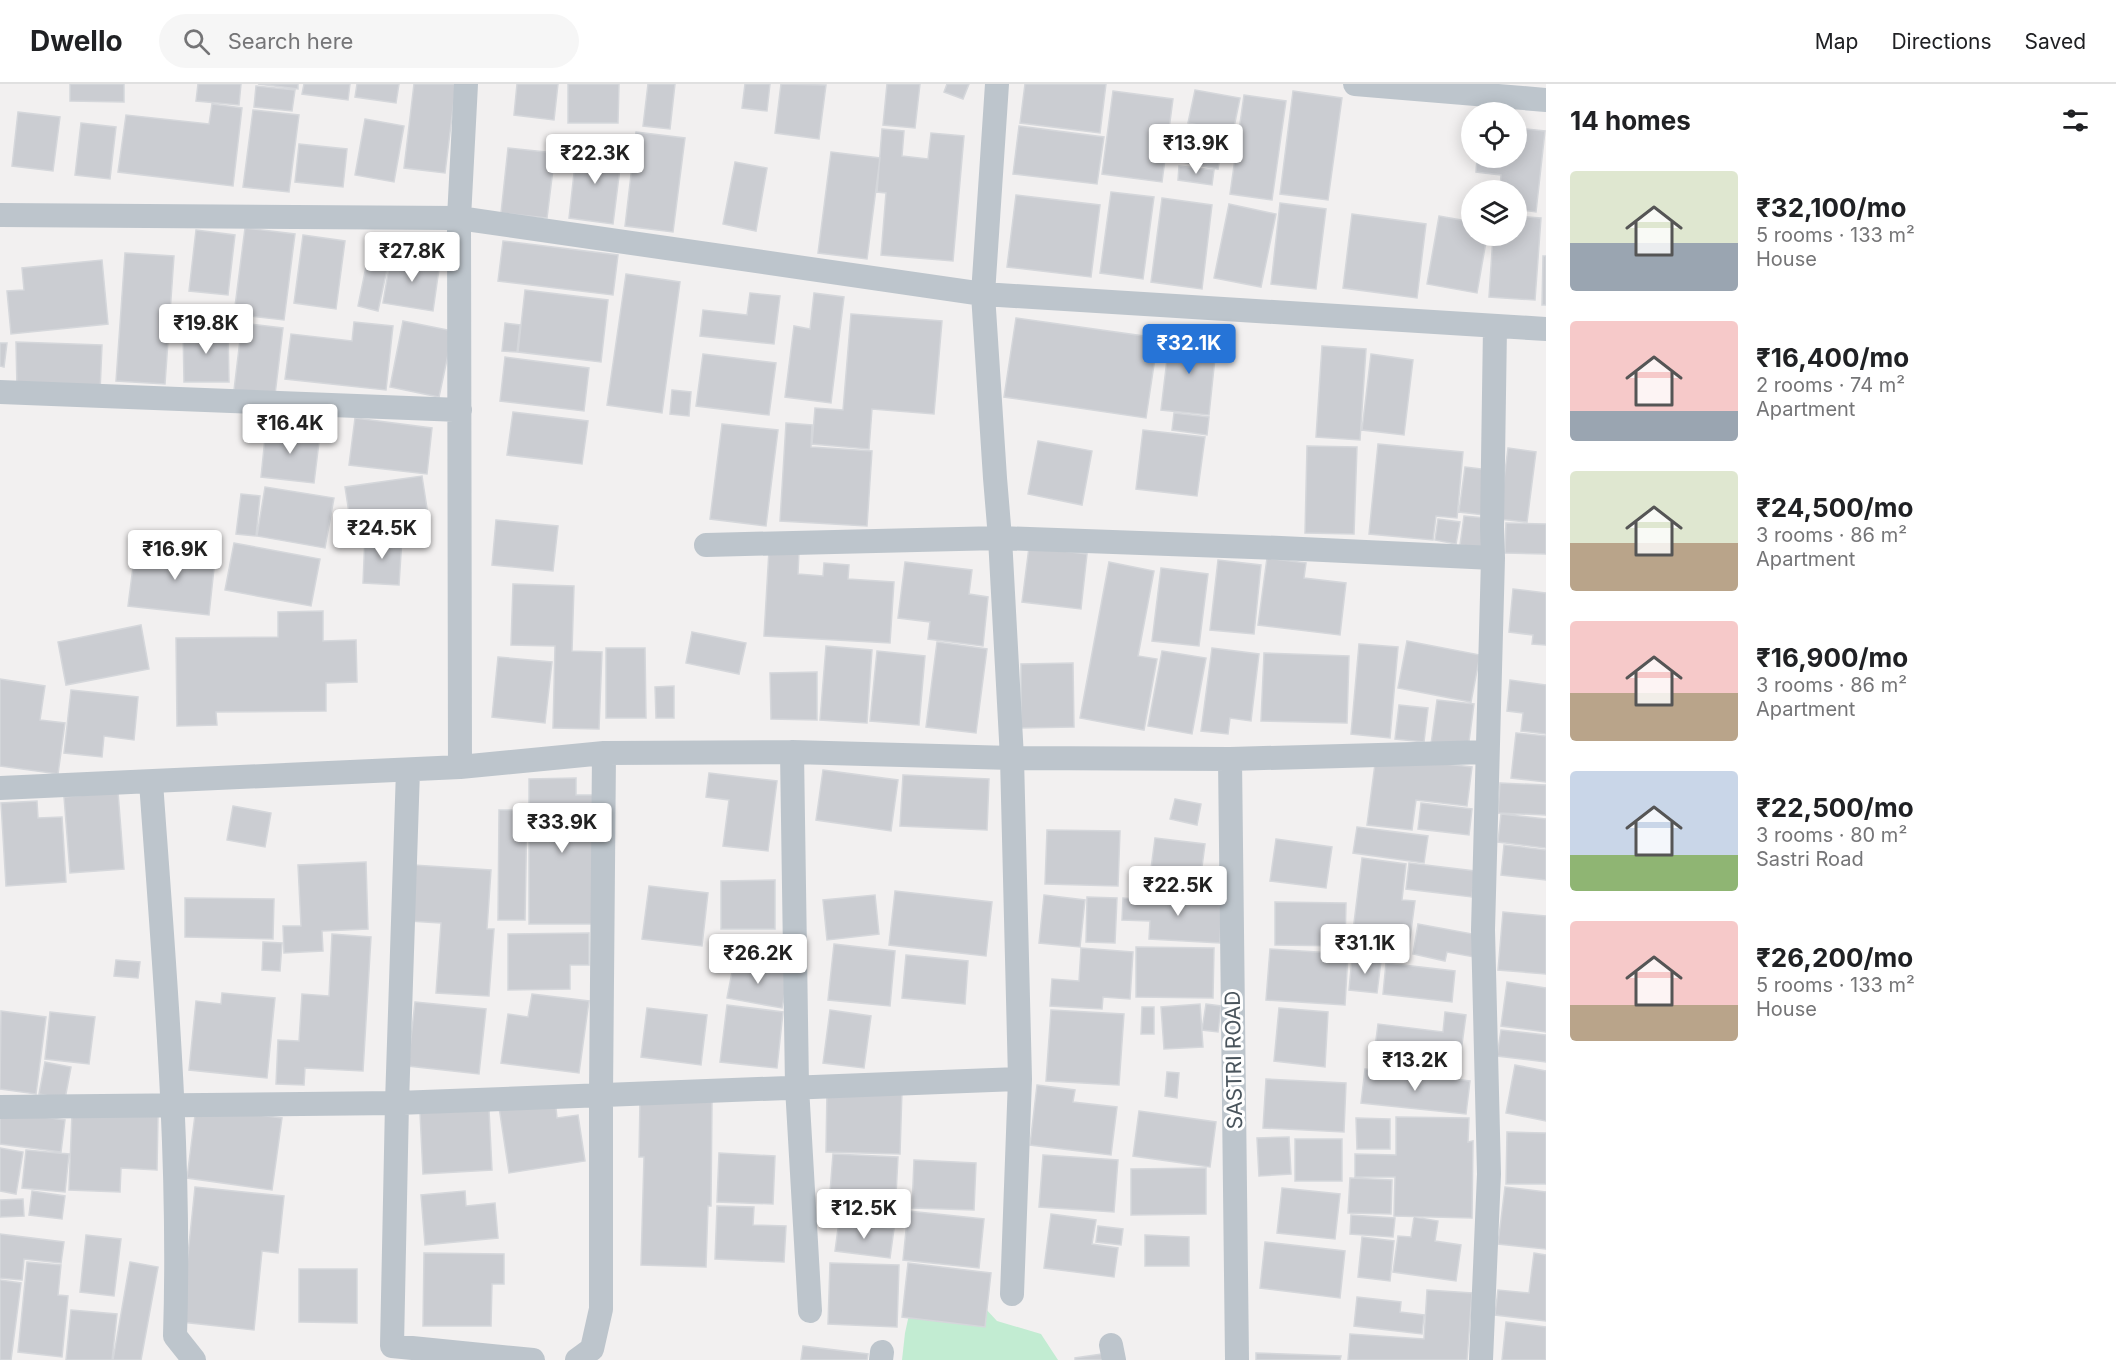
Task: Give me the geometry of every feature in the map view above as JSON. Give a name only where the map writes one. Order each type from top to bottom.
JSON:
[{"type":"street","points":[[460,768],[459,218],[466,84]]},
{"type":"street","points":[[997,84],[983,294],[1012,758],[1020,1079],[1012,1294]]},
{"type":"street","points":[[1355,84],[1407,86],[1546,100]]},
{"type":"street","points":[[0,215],[459,218],[983,294],[1546,329]]},
{"type":"street","points":[[1481,1360],[1489,1174],[1483,930],[1493,558],[1495,327]]},
{"type":"street","points":[[0,392],[460,410]]},
{"type":"street","points":[[706,545],[1000,538],[1493,558]]},
{"type":"street","points":[[0,788],[460,768],[604,753],[792,752],[1012,758],[1230,759],[1487,752]]},
{"type":"street","points":[[792,752],[797,1087],[810,1311]]},
{"type":"street","points":[[577,1360],[592,1349],[602,1309],[604,753]]},
{"type":"street","name":"SASTRI ROAD","points":[[1230,759],[1237,1360]]},
{"type":"street","points":[[408,770],[392,1346],[532,1360]]},
{"type":"street","points":[[152,782],[174,1105],[177,1280],[175,1336],[194,1360]]},
{"type":"street","points":[[0,1107],[397,1103],[1020,1079]]},
{"type":"green space","points":[[917,1278],[959,1280],[997,1321],[1041,1334],[1058,1360],[902,1360],[905,1333]]},
{"type":"building","points":[[70,84],[124,84],[124,102],[70,101]]},
{"type":"building","points":[[198,84],[241,84],[239,105],[196,101]]},
{"type":"building","points":[[258,84],[298,84],[298,89]]},
{"type":"building","points":[[304,84],[350,84],[348,100],[302,94]]},
{"type":"building","points":[[357,84],[399,84],[396,103],[355,97]]},
{"type":"building","points":[[414,84],[456,84],[445,173],[404,168]]},
{"type":"building","points":[[517,84],[558,84],[554,120],[514,115]]},
{"type":"building","points":[[568,84],[619,84],[618,123],[568,123]]},
{"type":"building","points":[[648,84],[675,84],[670,129],[643,126]]},
{"type":"building","points":[[745,84],[770,84],[767,111],[742,108]]},
{"type":"building","points":[[781,84],[826,85],[819,139],[775,133]]},
{"type":"building","points":[[887,84],[920,84],[915,128],[883,125]]},
{"type":"building","points":[[947,84],[969,84],[963,99],[944,92]]},
{"type":"building","points":[[1025,84],[1106,84],[1100,133],[1020,123]]},
{"type":"building","points":[[256,86],[295,90],[292,111],[254,107]]},
{"type":"building","points":[[1195,90],[1240,98],[1233,132],[1188,123]]},
{"type":"building","points":[[1113,91],[1173,99],[1162,182],[1102,174]]},
{"type":"building","points":[[1293,91],[1342,98],[1328,200],[1280,194]]},
{"type":"building","points":[[1244,95],[1286,101],[1272,200],[1230,194]]},
{"type":"building","points":[[212,104],[242,108],[233,186],[118,172],[126,115],[209,124]]},
{"type":"building","points":[[253,110],[299,115],[289,192],[243,187]]},
{"type":"building","points":[[18,112],[60,117],[53,171],[12,166]]},
{"type":"building","points":[[365,119],[404,126],[394,182],[355,175]]},
{"type":"building","points":[[81,123],[116,127],[110,179],[75,175]]},
{"type":"building","points":[[1019,126],[1104,137],[1097,184],[1013,174]]},
{"type":"building","points":[[1188,127],[1224,133],[1218,169],[1182,162]]},
{"type":"building","points":[[882,129],[904,131],[902,156],[928,159],[931,133],[964,136],[953,261],[881,255],[886,193],[877,192]]},
{"type":"building","points":[[1527,129],[1545,131],[1536,212],[1527,211],[1527,180],[1501,180],[1501,175],[1476,172],[1476,168],[1527,168]]},
{"type":"building","points":[[636,132],[685,138],[673,232],[625,226]]},
{"type":"building","points":[[299,144],[347,149],[343,187],[295,182]]},
{"type":"building","points":[[577,146],[622,152],[613,224],[569,218]]},
{"type":"building","points":[[508,148],[555,153],[547,218],[501,213]]},
{"type":"building","points":[[831,152],[880,158],[867,259],[818,253]]},
{"type":"building","points":[[735,162],[767,168],[756,231],[723,224]]},
{"type":"building","points":[[1179,166],[1214,170],[1212,185],[1178,180]]},
{"type":"building","points":[[1111,192],[1154,197],[1143,279],[1100,273]]},
{"type":"building","points":[[1016,195],[1100,205],[1091,277],[1007,267]]},
{"type":"building","points":[[1162,198],[1212,205],[1202,289],[1151,282]]},
{"type":"building","points":[[1280,203],[1326,209],[1316,289],[1271,284]]},
{"type":"building","points":[[1229,204],[1276,214],[1261,287],[1214,278]]},
{"type":"building","points":[[1352,214],[1426,224],[1417,298],[1343,288]]},
{"type":"building","points":[[1439,216],[1461,220],[1461,246],[1485,246],[1477,293],[1427,284]]},
{"type":"building","points":[[1527,217],[1541,218],[1535,300],[1489,297],[1492,246],[1527,246]]},
{"type":"building","points":[[245,228],[295,234],[284,320],[234,314]]},
{"type":"building","points":[[196,230],[235,235],[228,295],[189,291]]},
{"type":"building","points":[[303,235],[345,241],[336,309],[294,303]]},
{"type":"building","points":[[503,241],[618,255],[613,295],[498,281]]},
{"type":"building","points":[[370,247],[391,251],[378,311],[358,306]]},
{"type":"building","points":[[125,253],[174,256],[165,384],[116,381]]},
{"type":"building","points":[[391,255],[440,262],[433,311],[383,303]]},
{"type":"building","points":[[1543,256],[1546,256],[1546,305],[1542,305]]},
{"type":"building","points":[[102,260],[108,324],[11,334],[7,291],[24,290],[22,268]]},
{"type":"building","points":[[626,274],[680,282],[662,413],[607,405]]},
{"type":"building","points":[[525,290],[608,300],[601,362],[518,352]]},
{"type":"building","points":[[750,293],[780,296],[774,344],[700,336],[703,310],[747,315]]},
{"type":"building","points":[[814,293],[844,297],[831,403],[785,397],[794,326],[810,329]]},
{"type":"building","points":[[851,314],[942,321],[934,414],[872,409],[869,449],[812,444],[815,408],[843,410]]},
{"type":"building","points":[[1016,318],[1158,338],[1146,418],[1004,397]]},
{"type":"building","points":[[403,321],[453,331],[439,397],[390,387]]},
{"type":"building","points":[[354,322],[393,326],[386,390],[285,379],[291,334],[352,341]]},
{"type":"building","points":[[242,323],[283,328],[275,395],[234,390]]},
{"type":"building","points":[[505,323],[520,325],[517,352],[502,351]]},
{"type":"building","points":[[228,327],[229,382],[184,382],[183,328]]},
{"type":"building","points":[[1170,334],[1217,339],[1209,415],[1161,410]]},
{"type":"building","points":[[16,342],[102,345],[100,392],[17,389]]},
{"type":"building","points":[[0,343],[7,343],[4,367],[0,366]]},
{"type":"building","points":[[1322,346],[1366,349],[1360,440],[1316,437]]},
{"type":"building","points":[[703,354],[776,363],[769,415],[696,406]]},
{"type":"building","points":[[1371,354],[1413,360],[1404,435],[1362,430]]},
{"type":"building","points":[[505,357],[589,368],[584,411],[500,401]]},
{"type":"building","points":[[672,390],[691,392],[689,416],[670,414]]},
{"type":"building","points":[[513,412],[588,421],[582,464],[507,455]]},
{"type":"building","points":[[1174,413],[1209,417],[1207,435],[1172,430]]},
{"type":"building","points":[[355,418],[432,428],[427,474],[349,465]]},
{"type":"building","points":[[786,423],[812,425],[811,447],[872,451],[867,526],[780,521]]},
{"type":"building","points":[[722,424],[778,430],[766,526],[710,519]]},
{"type":"building","points":[[266,428],[320,434],[314,483],[261,477]]},
{"type":"building","points":[[1143,430],[1205,437],[1197,496],[1136,489]]},
{"type":"building","points":[[1038,441],[1092,451],[1082,505],[1028,494]]},
{"type":"building","points":[[1378,444],[1463,452],[1457,518],[1436,516],[1433,540],[1369,534]]},
{"type":"building","points":[[1307,446],[1357,447],[1354,534],[1305,533]]},
{"type":"building","points":[[1508,448],[1536,452],[1527,522],[1499,519]]},
{"type":"building","points":[[1465,467],[1489,470],[1484,515],[1459,512]]},
{"type":"building","points":[[422,476],[428,515],[351,526],[345,487]]},
{"type":"building","points":[[265,487],[334,498],[325,548],[257,536]]},
{"type":"building","points":[[241,494],[260,496],[256,536],[236,534]]},
{"type":"building","points":[[1464,516],[1485,518],[1481,548],[1460,545]]},
{"type":"building","points":[[1438,519],[1460,522],[1456,544],[1435,540]]},
{"type":"building","points":[[496,520],[558,526],[553,571],[492,565]]},
{"type":"building","points":[[1506,523],[1546,524],[1546,554],[1505,553]]},
{"type":"building","points":[[365,536],[402,538],[399,585],[363,583]]},
{"type":"building","points":[[234,543],[320,559],[311,606],[225,590]]},
{"type":"building","points":[[167,544],[216,550],[209,615],[128,606],[134,559],[164,563]]},
{"type":"building","points":[[1029,547],[1087,554],[1081,609],[1022,602]]},
{"type":"building","points":[[769,550],[799,551],[798,574],[823,576],[824,563],[849,565],[848,579],[894,582],[890,643],[764,636]]},
{"type":"building","points":[[1267,558],[1306,563],[1304,578],[1346,583],[1340,635],[1258,625]]},
{"type":"building","points":[[1218,560],[1261,565],[1254,634],[1210,630]]},
{"type":"building","points":[[905,562],[972,570],[969,594],[988,597],[983,646],[928,639],[930,622],[898,618]]},
{"type":"building","points":[[1109,562],[1154,571],[1138,656],[1157,659],[1144,730],[1080,718]]},
{"type":"building","points":[[1161,568],[1208,574],[1199,646],[1152,641]]},
{"type":"building","points":[[513,584],[574,586],[572,651],[602,652],[599,729],[553,728],[555,646],[511,645]]},
{"type":"building","points":[[1513,589],[1546,593],[1546,645],[1532,644],[1533,635],[1509,632]]},
{"type":"building","points":[[323,611],[323,641],[356,640],[357,682],[326,683],[326,711],[216,712],[217,725],[177,726],[176,638],[278,637],[278,612]]},
{"type":"building","points":[[141,625],[149,669],[66,685],[58,642]]},
{"type":"building","points":[[692,632],[746,643],[739,674],[686,663]]},
{"type":"building","points":[[1407,641],[1480,655],[1471,702],[1398,688]]},
{"type":"building","points":[[937,642],[987,649],[976,733],[926,727]]},
{"type":"building","points":[[1359,644],[1398,647],[1390,738],[1351,734]]},
{"type":"building","points":[[826,646],[872,650],[867,723],[820,720]]},
{"type":"building","points":[[606,648],[645,648],[646,718],[606,718]]},
{"type":"building","points":[[1212,648],[1259,654],[1251,721],[1230,718],[1228,734],[1201,731]]},
{"type":"building","points":[[877,651],[925,656],[919,725],[870,721]]},
{"type":"building","points":[[1162,651],[1206,658],[1192,734],[1148,726]]},
{"type":"building","points":[[1264,653],[1349,656],[1347,723],[1261,721]]},
{"type":"building","points":[[498,657],[552,662],[545,723],[492,717]]},
{"type":"building","points":[[1073,663],[1074,727],[1021,728],[1021,664]]},
{"type":"building","points":[[817,672],[817,720],[771,719],[770,673]]},
{"type":"building","points":[[0,679],[45,686],[40,720],[65,723],[58,774],[0,766]]},
{"type":"building","points":[[1510,680],[1546,685],[1546,734],[1521,731],[1523,713],[1507,711]]},
{"type":"building","points":[[674,686],[674,718],[656,718],[655,687]]},
{"type":"building","points":[[71,690],[138,697],[134,740],[104,736],[102,757],[64,753]]},
{"type":"building","points":[[1437,700],[1474,704],[1468,749],[1431,744]]},
{"type":"building","points":[[1399,705],[1428,708],[1424,742],[1395,739]]},
{"type":"building","points":[[1516,733],[1546,736],[1546,782],[1511,778]]},
{"type":"building","points":[[1376,756],[1472,767],[1467,806],[1416,800],[1412,830],[1367,825]]},
{"type":"building","points":[[823,770],[898,780],[891,831],[816,820]]},
{"type":"building","points":[[709,773],[777,781],[768,851],[723,846],[729,800],[706,797]]},
{"type":"building","points":[[903,775],[989,779],[987,830],[900,826]]},
{"type":"building","points":[[576,778],[576,795],[596,795],[597,924],[529,924],[529,779]]},
{"type":"building","points":[[1500,783],[1546,785],[1546,815],[1498,813]]},
{"type":"building","points":[[118,792],[124,869],[70,873],[64,797]]},
{"type":"building","points":[[1175,799],[1201,804],[1197,825],[1170,819]]},
{"type":"building","points":[[37,801],[38,818],[62,817],[66,882],[6,886],[1,803]]},
{"type":"building","points":[[1421,803],[1472,809],[1469,835],[1418,829]]},
{"type":"building","points":[[233,806],[271,813],[265,847],[227,840]]},
{"type":"building","points":[[499,810],[527,810],[525,920],[498,920]]},
{"type":"building","points":[[1501,814],[1546,819],[1546,848],[1498,842]]},
{"type":"building","points":[[1357,827],[1428,836],[1424,863],[1353,853]]},
{"type":"building","points":[[1047,830],[1120,831],[1118,886],[1045,884]]},
{"type":"building","points":[[1155,838],[1205,844],[1199,890],[1149,884]]},
{"type":"building","points":[[1276,839],[1332,847],[1326,888],[1270,881]]},
{"type":"building","points":[[1504,845],[1546,850],[1546,880],[1501,875]]},
{"type":"building","points":[[1362,858],[1406,864],[1402,900],[1415,901],[1407,961],[1350,955]]},
{"type":"building","points":[[366,862],[368,929],[322,931],[323,951],[284,953],[283,926],[301,926],[298,865]]},
{"type":"building","points":[[1409,863],[1475,871],[1472,897],[1406,889]]},
{"type":"building","points":[[413,865],[491,870],[487,929],[494,929],[489,996],[436,993],[441,923],[409,921]]},
{"type":"building","points":[[775,880],[775,929],[721,929],[721,881]]},
{"type":"building","points":[[649,886],[708,893],[702,946],[642,939]]},
{"type":"building","points":[[895,891],[992,902],[986,956],[889,945]]},
{"type":"building","points":[[1149,893],[1222,897],[1220,943],[1149,939],[1150,921],[1122,920],[1123,898],[1149,900]]},
{"type":"building","points":[[875,895],[879,934],[827,940],[823,900]]},
{"type":"building","points":[[1044,895],[1085,900],[1080,947],[1039,943]]},
{"type":"building","points":[[1087,897],[1117,898],[1115,943],[1086,942]]},
{"type":"building","points":[[185,898],[274,899],[273,939],[185,937]]},
{"type":"building","points":[[1275,902],[1346,903],[1345,946],[1275,945]]},
{"type":"building","points":[[1503,912],[1546,916],[1546,974],[1498,970]]},
{"type":"building","points":[[1418,924],[1478,935],[1474,957],[1447,952],[1445,961],[1413,954]]},
{"type":"building","points":[[589,933],[589,965],[570,965],[570,989],[508,990],[508,934]]},
{"type":"building","points":[[332,934],[371,937],[363,1071],[305,1068],[304,1085],[276,1084],[278,1040],[299,1041],[302,994],[329,996]]},
{"type":"building","points":[[263,942],[282,943],[280,971],[262,970]]},
{"type":"building","points":[[834,944],[895,951],[890,1006],[828,1000]]},
{"type":"building","points":[[1136,947],[1214,948],[1213,998],[1136,997]]},
{"type":"building","points":[[1081,948],[1133,952],[1130,999],[1103,997],[1102,1009],[1050,1006],[1052,979],[1079,981]]},
{"type":"building","points":[[1270,949],[1348,954],[1345,1005],[1266,1000]]},
{"type":"building","points":[[906,955],[968,961],[965,1004],[902,998]]},
{"type":"building","points":[[1352,958],[1381,961],[1377,993],[1349,990]]},
{"type":"building","points":[[116,960],[140,962],[138,978],[114,976]]},
{"type":"building","points":[[734,962],[789,973],[782,1008],[727,998]]},
{"type":"building","points":[[1386,963],[1455,971],[1452,1002],[1383,994]]},
{"type":"building","points":[[1507,982],[1546,988],[1546,1032],[1501,1026]]},
{"type":"building","points":[[222,993],[275,998],[267,1078],[189,1070],[196,1001],[221,1004]]},
{"type":"building","points":[[532,994],[589,1001],[579,1073],[501,1063],[508,1014],[528,1017]]},
{"type":"building","points":[[415,1002],[486,1009],[479,1074],[408,1066]]},
{"type":"building","points":[[1200,1004],[1203,1047],[1164,1049],[1161,1007]]},
{"type":"building","points":[[1206,1004],[1221,1006],[1218,1032],[1202,1030]]},
{"type":"building","points":[[727,1005],[783,1012],[777,1068],[720,1062]]},
{"type":"building","points":[[1142,1007],[1154,1007],[1154,1034],[1141,1034]]},
{"type":"building","points":[[647,1008],[707,1015],[701,1065],[641,1057]]},
{"type":"building","points":[[1279,1008],[1328,1012],[1325,1067],[1274,1061]]},
{"type":"building","points":[[830,1010],[871,1016],[864,1068],[823,1063]]},
{"type":"building","points":[[1051,1010],[1124,1014],[1119,1085],[1046,1081]]},
{"type":"building","points":[[1,1011],[46,1017],[36,1094],[0,1089]]},
{"type":"building","points":[[50,1012],[95,1017],[89,1064],[45,1059]]},
{"type":"building","points":[[1445,1012],[1466,1015],[1458,1074],[1373,1063],[1378,1024],[1443,1032]]},
{"type":"building","points":[[1501,1030],[1546,1035],[1546,1062],[1497,1056]]},
{"type":"building","points":[[45,1062],[71,1067],[65,1099],[39,1094]]},
{"type":"building","points":[[1515,1065],[1546,1071],[1546,1121],[1506,1113]]},
{"type":"building","points":[[1365,1069],[1470,1081],[1466,1114],[1361,1103]]},
{"type":"building","points":[[1167,1072],[1179,1073],[1177,1098],[1165,1096]]},
{"type":"building","points":[[1266,1079],[1346,1083],[1344,1132],[1263,1128]]},
{"type":"building","points":[[1037,1085],[1075,1090],[1073,1102],[1117,1107],[1111,1155],[1030,1145]]},
{"type":"building","points":[[827,1088],[902,1090],[900,1154],[826,1152]]},
{"type":"building","points":[[555,1098],[557,1118],[578,1115],[585,1161],[509,1173],[499,1107]]},
{"type":"building","points":[[640,1100],[712,1102],[711,1206],[708,1206],[706,1267],[641,1265],[644,1157],[639,1157]]},
{"type":"building","points":[[196,1107],[282,1118],[272,1190],[187,1178]]},
{"type":"building","points":[[489,1110],[492,1170],[423,1174],[420,1113]]},
{"type":"building","points":[[0,1111],[65,1120],[61,1152],[0,1144]]},
{"type":"building","points":[[1139,1111],[1216,1122],[1210,1167],[1133,1156]]},
{"type":"building","points":[[72,1112],[158,1115],[157,1170],[121,1168],[120,1192],[69,1190]]},
{"type":"building","points":[[1396,1117],[1469,1118],[1468,1142],[1473,1141],[1472,1218],[1394,1216],[1395,1177],[1355,1177],[1355,1154],[1396,1155]]},
{"type":"building","points":[[1356,1118],[1390,1119],[1390,1149],[1357,1149]]},
{"type":"building","points":[[1507,1132],[1546,1133],[1546,1184],[1506,1184]]},
{"type":"building","points":[[1289,1137],[1291,1174],[1259,1176],[1257,1138]]},
{"type":"building","points":[[1295,1139],[1342,1139],[1342,1181],[1295,1181]]},
{"type":"building","points":[[0,1148],[23,1152],[16,1194],[0,1191]]},
{"type":"building","points":[[26,1150],[69,1154],[65,1192],[22,1188]]},
{"type":"building","points":[[719,1153],[775,1156],[773,1204],[717,1202]]},
{"type":"building","points":[[833,1154],[898,1157],[896,1195],[830,1192]]},
{"type":"building","points":[[1043,1155],[1118,1160],[1114,1212],[1039,1207]]},
{"type":"building","points":[[914,1160],[976,1163],[974,1210],[912,1208]]},
{"type":"building","points":[[1206,1168],[1206,1214],[1131,1215],[1131,1169]]},
{"type":"building","points":[[1350,1178],[1392,1180],[1391,1214],[1348,1213]]},
{"type":"building","points":[[195,1187],[284,1196],[278,1253],[262,1251],[254,1330],[181,1322]]},
{"type":"building","points":[[1505,1187],[1546,1192],[1546,1249],[1498,1244]]},
{"type":"building","points":[[1282,1188],[1340,1194],[1335,1239],[1277,1233]]},
{"type":"building","points":[[32,1191],[65,1196],[62,1219],[29,1215]]},
{"type":"building","points":[[465,1191],[466,1206],[495,1203],[498,1238],[425,1245],[421,1195]]},
{"type":"building","points":[[23,1199],[24,1216],[0,1217],[0,1200]]},
{"type":"building","points":[[717,1206],[754,1207],[753,1225],[786,1226],[784,1262],[715,1259]]},
{"type":"building","points":[[908,1211],[984,1219],[979,1268],[903,1260]]},
{"type":"building","points":[[1051,1214],[1096,1220],[1092,1244],[1118,1248],[1114,1277],[1044,1268]]},
{"type":"building","points":[[1351,1215],[1395,1218],[1393,1237],[1350,1234]]},
{"type":"building","points":[[1414,1217],[1438,1221],[1435,1241],[1461,1245],[1456,1281],[1393,1272],[1398,1236],[1411,1237]]},
{"type":"building","points":[[839,1221],[894,1229],[890,1258],[835,1251]]},
{"type":"building","points":[[1098,1226],[1123,1229],[1121,1245],[1096,1242]]},
{"type":"building","points":[[0,1234],[64,1242],[61,1263],[24,1259],[22,1280],[0,1278]]},
{"type":"building","points":[[86,1235],[121,1239],[114,1296],[80,1292]]},
{"type":"building","points":[[1145,1235],[1189,1237],[1189,1266],[1145,1266]]},
{"type":"building","points":[[1362,1237],[1394,1241],[1390,1281],[1358,1277]]},
{"type":"building","points":[[1265,1242],[1345,1251],[1340,1298],[1260,1288]]},
{"type":"building","points":[[424,1253],[504,1254],[504,1284],[492,1284],[491,1326],[423,1326]]},
{"type":"building","points":[[1534,1253],[1546,1255],[1546,1321],[1495,1315],[1498,1290],[1529,1293]]},
{"type":"building","points":[[27,1262],[61,1265],[58,1295],[68,1296],[62,1357],[18,1352]]},
{"type":"building","points":[[130,1262],[158,1267],[141,1360],[113,1360]]},
{"type":"building","points":[[830,1263],[899,1265],[897,1327],[828,1324]]},
{"type":"building","points":[[908,1263],[991,1273],[985,1327],[902,1317]]},
{"type":"building","points":[[299,1269],[357,1269],[357,1323],[299,1322]]},
{"type":"building","points":[[0,1280],[21,1283],[11,1360],[0,1360]]},
{"type":"building","points":[[1427,1290],[1472,1293],[1467,1360],[1348,1360],[1350,1334],[1424,1339]]},
{"type":"building","points":[[1357,1297],[1401,1302],[1400,1312],[1424,1315],[1422,1334],[1354,1326]]},
{"type":"building","points":[[71,1310],[117,1314],[112,1360],[66,1360]]},
{"type":"building","points":[[1506,1322],[1546,1327],[1546,1360],[1502,1360]]},
{"type":"building","points":[[803,1346],[868,1354],[867,1360],[801,1360]]},
{"type":"building","points":[[1108,1353],[1109,1360],[1075,1360],[1075,1358]]},
{"type":"building","points":[[1256,1353],[1341,1356],[1340,1360],[1256,1360]]}]
